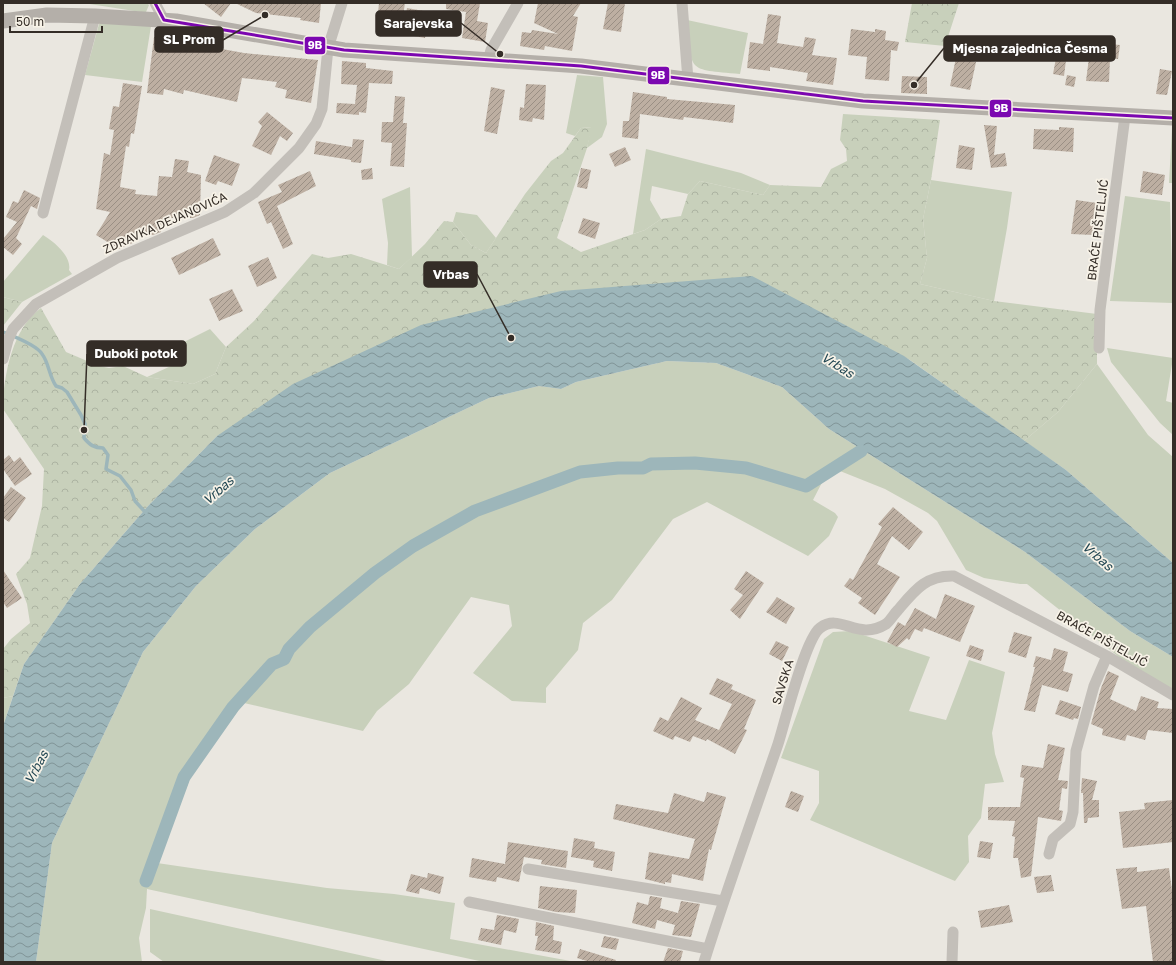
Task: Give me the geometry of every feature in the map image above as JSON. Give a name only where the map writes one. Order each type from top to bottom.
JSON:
[{"type":"street","points":[[155,3],[164,20]]},
{"type":"street","name":"ZDRAVKA DEJANOVIĆA","points":[[3,359],[8,340],[13,330],[36,304],[53,292],[117,258],[225,212],[254,193],[299,148],[316,124],[324,102],[328,48],[342,3]]},
{"type":"street","points":[[488,60],[491,50],[518,3]]},
{"type":"street","points":[[682,3],[688,80]]},
{"type":"street","points":[[3,21],[47,15],[164,20],[328,48],[581,66],[863,102],[1173,118]]},
{"type":"street","points":[[43,213],[95,16]]},
{"type":"street","name":"BRAĆE PIŠTELJIĆ","points":[[1099,348],[1100,310],[1125,116]]},
{"type":"street","name":"SAVSKA","points":[[704,962],[723,901],[778,744],[806,652],[819,628],[830,623],[840,623],[858,629],[873,630],[887,623],[921,586],[931,578],[942,575],[954,576],[1017,607]]},
{"type":"street","name":"BRAĆE PIŠTELJIĆ","points":[[1017,607],[1108,656],[1173,695]]},
{"type":"street","points":[[1049,854],[1053,839],[1070,824],[1073,812],[1076,751],[1094,686],[1103,663],[1108,656]]},
{"type":"street","points":[[528,869],[723,901]]},
{"type":"street","points":[[470,902],[708,949]]},
{"type":"street","points":[[952,962],[953,932]]},
{"type":"green space","points":[[83,3],[147,3],[149,5],[146,12],[141,12]]},
{"type":"green space","points":[[912,3],[959,3],[945,46],[905,42]]},
{"type":"green space","points":[[687,20],[748,33],[740,74],[710,71],[701,69],[695,65],[690,50]]},
{"type":"green space","points":[[103,21],[151,26],[142,82],[85,75],[99,24]]},
{"type":"green space","points":[[577,75],[603,77],[607,124],[602,137],[587,148],[591,127],[581,128],[575,136],[566,133]]},
{"type":"green space","points":[[843,114],[940,120],[931,180],[923,219],[927,258],[920,284],[994,301],[1097,314],[1097,364],[1058,412],[1024,441],[910,360],[752,277],[217,436],[148,506],[80,584],[24,664],[13,696],[3,698],[3,649],[11,639],[30,623],[27,604],[16,574],[30,558],[42,506],[44,469],[3,409],[3,396],[8,368],[17,340],[23,327],[31,316],[41,308],[66,352],[99,366],[109,368],[123,366],[147,377],[193,384],[215,374],[226,347],[254,321],[312,254],[328,258],[351,254],[399,269],[425,244],[444,221],[453,222],[471,245],[486,253],[525,194],[551,161],[563,153],[581,128],[592,127],[587,148],[557,238],[581,252],[645,230],[661,219],[681,216],[688,194],[700,181],[763,195],[770,185],[821,187],[831,169],[847,161],[846,149],[840,140]]},
{"type":"green space","points":[[1172,128],[1173,183],[1169,183]]},
{"type":"green space","points":[[646,149],[741,173],[770,185],[763,195],[700,181],[688,194],[652,186],[650,200],[661,219],[645,230],[633,234]]},
{"type":"green space","points":[[931,180],[1012,192],[994,301],[920,284],[927,258],[923,219]]},
{"type":"green space","points":[[410,187],[412,257],[399,269],[387,265],[388,243],[382,199]]},
{"type":"green space","points":[[1125,196],[1170,202],[1173,303],[1110,301]]},
{"type":"green space","points":[[456,212],[477,215],[496,238],[486,253],[471,245],[453,222]]},
{"type":"green space","points":[[43,235],[52,241],[65,254],[68,259],[69,270],[72,274],[22,302],[3,297],[3,282]]},
{"type":"green space","points":[[3,297],[22,302],[3,326]]},
{"type":"green space","points":[[210,329],[226,347],[215,374],[193,384],[147,377],[171,366],[178,345]]},
{"type":"green space","points":[[1107,348],[1173,358],[1166,401],[1173,403],[1173,435],[1160,423],[1111,362]]},
{"type":"green space","points":[[667,361],[716,363],[782,387],[829,429],[1025,552],[1130,631],[1173,657],[1173,690],[1129,665],[1027,584],[984,578],[966,570],[937,521],[928,513],[885,489],[830,467],[813,500],[835,513],[838,517],[829,536],[808,556],[707,502],[673,519],[612,600],[583,623],[578,650],[546,688],[546,703],[512,701],[473,673],[512,626],[509,605],[471,597],[409,684],[377,711],[363,731],[244,703],[193,771],[157,863],[327,888],[394,894],[455,903],[450,939],[576,962],[484,962],[147,889],[146,908],[139,938],[142,962],[36,962],[52,843],[143,652],[196,586],[255,529],[330,473],[489,398],[539,386],[561,389],[576,382]]},
{"type":"green space","points":[[1097,364],[1148,435],[1173,457],[1173,563],[1066,470],[1024,441],[1058,412]]},
{"type":"green space","points":[[851,631],[930,657],[909,711],[946,720],[969,660],[1005,672],[992,733],[995,754],[1004,782],[985,784],[981,818],[968,836],[969,862],[955,881],[810,820],[819,803],[819,771],[781,758],[824,639],[833,632]]},
{"type":"green space","points":[[13,696],[3,726],[3,698]]},
{"type":"green space","points":[[150,909],[391,962],[164,962],[150,952]]},
{"type":"water","points":[[752,276],[904,356],[1066,470],[1173,563],[1173,657],[1130,631],[1025,552],[829,429],[782,387],[716,363],[667,361],[576,382],[561,389],[539,386],[489,398],[330,473],[255,529],[196,586],[143,652],[52,843],[36,962],[3,962],[3,726],[24,664],[80,584],[148,506],[217,436],[293,384],[421,325],[561,291]]},
{"type":"building","points":[[203,3],[231,3],[221,17]]},
{"type":"building","points":[[235,3],[321,3],[319,23],[300,20],[301,18],[256,13]]},
{"type":"building","points":[[379,3],[405,3],[403,16],[378,13]]},
{"type":"building","points":[[446,3],[480,3],[477,21],[488,23],[485,42],[462,38],[466,12],[446,9]]},
{"type":"building","points":[[538,3],[581,3],[573,16],[578,17],[572,51],[545,46],[544,50],[520,46],[522,32],[531,33],[532,30],[558,34],[534,23]]},
{"type":"building","points":[[608,3],[625,3],[621,32],[603,29]]},
{"type":"building","points":[[407,8],[429,12],[425,38],[402,34]]},
{"type":"building","points":[[768,14],[781,16],[777,43],[803,47],[805,37],[816,39],[812,55],[837,58],[833,85],[806,81],[808,73],[770,67],[770,71],[747,68],[750,42],[763,44]]},
{"type":"building","points":[[851,29],[875,32],[875,29],[886,31],[885,40],[899,42],[897,51],[891,50],[889,81],[865,79],[867,57],[848,55]]},
{"type":"building","points":[[154,37],[221,50],[318,60],[311,103],[285,98],[287,90],[275,87],[277,82],[242,78],[237,102],[184,90],[183,94],[164,89],[163,95],[147,93]]},
{"type":"building","points":[[1091,42],[1120,45],[1118,59],[1110,58],[1109,82],[1086,81]]},
{"type":"building","points":[[956,58],[976,62],[970,90],[950,86]]},
{"type":"building","points":[[1056,58],[1066,60],[1064,76],[1053,74]]},
{"type":"building","points":[[342,61],[366,63],[366,68],[393,71],[392,84],[369,83],[366,113],[359,112],[359,115],[336,113],[337,103],[355,104],[357,85],[341,84]]},
{"type":"building","points":[[1160,69],[1172,71],[1167,95],[1156,94]]},
{"type":"building","points":[[1067,75],[1076,77],[1074,87],[1065,85]]},
{"type":"building","points":[[902,76],[927,77],[927,94],[901,93]]},
{"type":"building","points":[[123,83],[142,86],[134,134],[131,133],[129,147],[126,146],[120,187],[136,190],[135,194],[157,196],[159,176],[172,177],[175,159],[189,161],[187,172],[201,175],[200,215],[193,218],[168,218],[168,220],[162,220],[161,232],[153,235],[131,234],[135,242],[119,249],[96,235],[110,212],[96,209],[104,153],[110,155],[114,130],[109,129],[113,106],[119,107]]},
{"type":"building","points":[[526,84],[546,85],[544,120],[533,118],[532,122],[519,120],[520,107],[524,108]]},
{"type":"building","points":[[491,87],[505,90],[497,134],[484,131]]},
{"type":"building","points":[[633,92],[667,97],[667,99],[735,105],[733,123],[684,117],[683,120],[640,114],[638,139],[622,137],[623,121],[629,121]]},
{"type":"building","points":[[395,96],[405,97],[403,123],[407,123],[404,167],[390,166],[392,143],[381,142],[382,122],[393,122]]},
{"type":"building","points":[[267,112],[293,133],[287,141],[280,136],[271,155],[252,146],[262,126],[258,122]]},
{"type":"building","points":[[984,125],[997,126],[994,155],[1005,153],[1007,166],[991,168]]},
{"type":"building","points":[[1059,127],[1074,128],[1073,152],[1033,149],[1034,129],[1059,130]]},
{"type":"building","points":[[353,139],[364,140],[361,163],[314,154],[316,141],[352,147]]},
{"type":"building","points":[[959,145],[975,148],[972,170],[956,168]]},
{"type":"building","points":[[625,147],[631,160],[615,167],[609,154]]},
{"type":"building","points":[[214,155],[240,164],[232,186],[218,181],[216,185],[205,181]]},
{"type":"building","points":[[372,168],[373,179],[362,180],[361,170]]},
{"type":"building","points":[[581,168],[591,170],[587,189],[577,187]]},
{"type":"building","points":[[310,171],[316,186],[277,206],[293,244],[283,249],[271,222],[267,224],[258,202],[282,192],[278,185]]},
{"type":"building","points":[[1143,171],[1165,175],[1162,195],[1140,192]]},
{"type":"building","points":[[24,190],[40,198],[37,209],[31,206],[16,238],[22,244],[13,255],[3,247],[3,239],[17,222],[6,217],[13,201],[18,203]]},
{"type":"building","points":[[1076,200],[1097,203],[1093,235],[1071,234]]},
{"type":"building","points":[[583,218],[600,223],[595,239],[578,233]]},
{"type":"building","points":[[213,238],[221,255],[179,275],[171,258]]},
{"type":"building","points":[[268,257],[277,278],[257,287],[248,266]]},
{"type":"building","points":[[232,289],[243,311],[219,321],[209,299]]},
{"type":"building","points":[[9,455],[14,462],[20,457],[32,474],[15,486],[3,469],[3,460]]},
{"type":"building","points":[[11,487],[26,498],[9,522],[3,518],[3,498]]},
{"type":"building","points":[[893,507],[923,532],[909,550],[892,536],[877,564],[900,577],[875,615],[858,603],[862,598],[844,586],[850,578],[853,580],[882,527],[878,524]]},
{"type":"building","points":[[3,570],[22,598],[7,608],[3,602]]},
{"type":"building","points":[[746,571],[764,583],[740,619],[730,610],[743,595],[734,589]]},
{"type":"building","points":[[945,594],[975,606],[960,642],[924,628],[922,632],[915,629],[909,640],[907,638],[897,647],[887,642],[898,622],[905,626],[915,608],[936,619]]},
{"type":"building","points":[[777,597],[795,608],[786,624],[766,612]]},
{"type":"building","points":[[1014,632],[1032,637],[1026,658],[1008,652]]},
{"type":"building","points":[[776,641],[789,647],[782,661],[769,654]]},
{"type":"building","points":[[970,645],[984,650],[981,661],[966,656]]},
{"type":"building","points":[[1054,648],[1068,652],[1063,671],[1073,674],[1068,692],[1042,685],[1035,712],[1024,710],[1035,667],[1033,667],[1036,656],[1051,660]]},
{"type":"building","points":[[1108,671],[1119,676],[1110,699],[1136,711],[1141,696],[1159,702],[1157,708],[1173,709],[1173,733],[1148,730],[1145,740],[1127,735],[1125,741],[1102,735],[1103,729],[1091,724],[1101,688]]},
{"type":"building","points":[[717,678],[733,685],[731,689],[756,700],[744,729],[747,730],[735,754],[707,739],[706,741],[693,736],[690,742],[675,736],[673,740],[653,731],[660,717],[668,721],[681,697],[702,708],[695,720],[719,730],[732,704],[709,694]]},
{"type":"building","points":[[1060,700],[1081,707],[1078,719],[1074,718],[1073,720],[1055,714]]},
{"type":"building","points":[[1048,744],[1065,748],[1058,780],[1068,781],[1067,789],[1062,788],[1059,810],[1063,811],[1061,821],[1038,817],[1031,876],[1021,878],[1018,858],[1013,858],[1015,837],[1012,836],[1015,821],[988,820],[988,807],[1020,807],[1024,778],[1020,777],[1022,765],[1043,768]]},
{"type":"building","points":[[1082,778],[1097,781],[1092,800],[1099,800],[1099,817],[1088,818],[1087,823],[1084,823],[1083,793],[1081,793]]},
{"type":"building","points":[[791,791],[804,796],[798,812],[785,807]]},
{"type":"building","points":[[707,792],[726,797],[711,850],[709,849],[703,881],[672,874],[671,883],[665,882],[665,884],[645,879],[649,852],[689,859],[695,839],[613,819],[616,804],[668,813],[674,793],[704,802]]},
{"type":"building","points":[[1173,800],[1173,842],[1123,848],[1119,812],[1145,809],[1144,803]]},
{"type":"building","points":[[574,838],[595,842],[594,848],[615,852],[612,871],[593,867],[594,861],[571,857]]},
{"type":"building","points":[[980,841],[993,843],[990,859],[977,857]]},
{"type":"building","points":[[508,842],[568,851],[566,868],[541,864],[542,860],[524,857],[519,882],[497,877],[496,882],[469,877],[472,858],[505,864]]},
{"type":"building","points":[[1137,867],[1137,872],[1169,868],[1173,898],[1173,962],[1153,962],[1146,906],[1122,909],[1116,869]]},
{"type":"building","points":[[428,873],[444,877],[440,894],[420,888],[419,894],[406,891],[411,874],[427,878]]},
{"type":"building","points":[[1051,875],[1054,891],[1037,893],[1034,877]]},
{"type":"building","points":[[540,886],[577,890],[575,913],[556,912],[538,908]]},
{"type":"building","points":[[650,896],[662,898],[660,908],[678,913],[681,901],[700,904],[691,937],[672,935],[675,925],[657,920],[655,929],[632,923],[637,902],[648,905]]},
{"type":"building","points":[[1009,905],[1013,922],[981,928],[978,911]]},
{"type":"building","points":[[497,915],[519,919],[516,933],[504,930],[501,945],[478,940],[481,928],[494,930]]},
{"type":"building","points":[[536,922],[554,926],[553,940],[562,942],[560,954],[535,950],[538,936],[535,936]]},
{"type":"building","points":[[604,936],[619,939],[616,950],[601,947]]},
{"type":"building","points":[[668,948],[683,951],[680,962],[663,962]]},
{"type":"building","points":[[580,949],[616,960],[615,962],[590,962],[577,958]]},
{"type":"waterway","points":[[3,332],[30,344],[42,354],[56,386],[67,392],[81,415],[85,424],[84,438],[92,446],[103,448],[108,455],[106,469],[120,476],[131,490],[135,501],[146,513]]},
{"type":"waterway","points":[[146,881],[184,777],[233,707],[272,664],[284,659],[289,649],[310,627],[375,573],[413,546],[475,511],[580,472],[618,468],[643,468],[651,464],[695,463],[746,468],[806,486],[861,451]]},
{"type":"transit line","name":"9B","points":[[155,3],[164,20],[344,50],[581,66],[863,101],[1173,118]]},
{"type":"place","name":"SL Prom","points":[[265,15]]},
{"type":"place","name":"Sarajevska","points":[[500,54]]},
{"type":"place","name":"Mjesna zajednica Česma","points":[[914,85]]},
{"type":"place","name":"Vrbas","points":[[511,338]]},
{"type":"place","name":"Duboki potok","points":[[84,430]]}]
